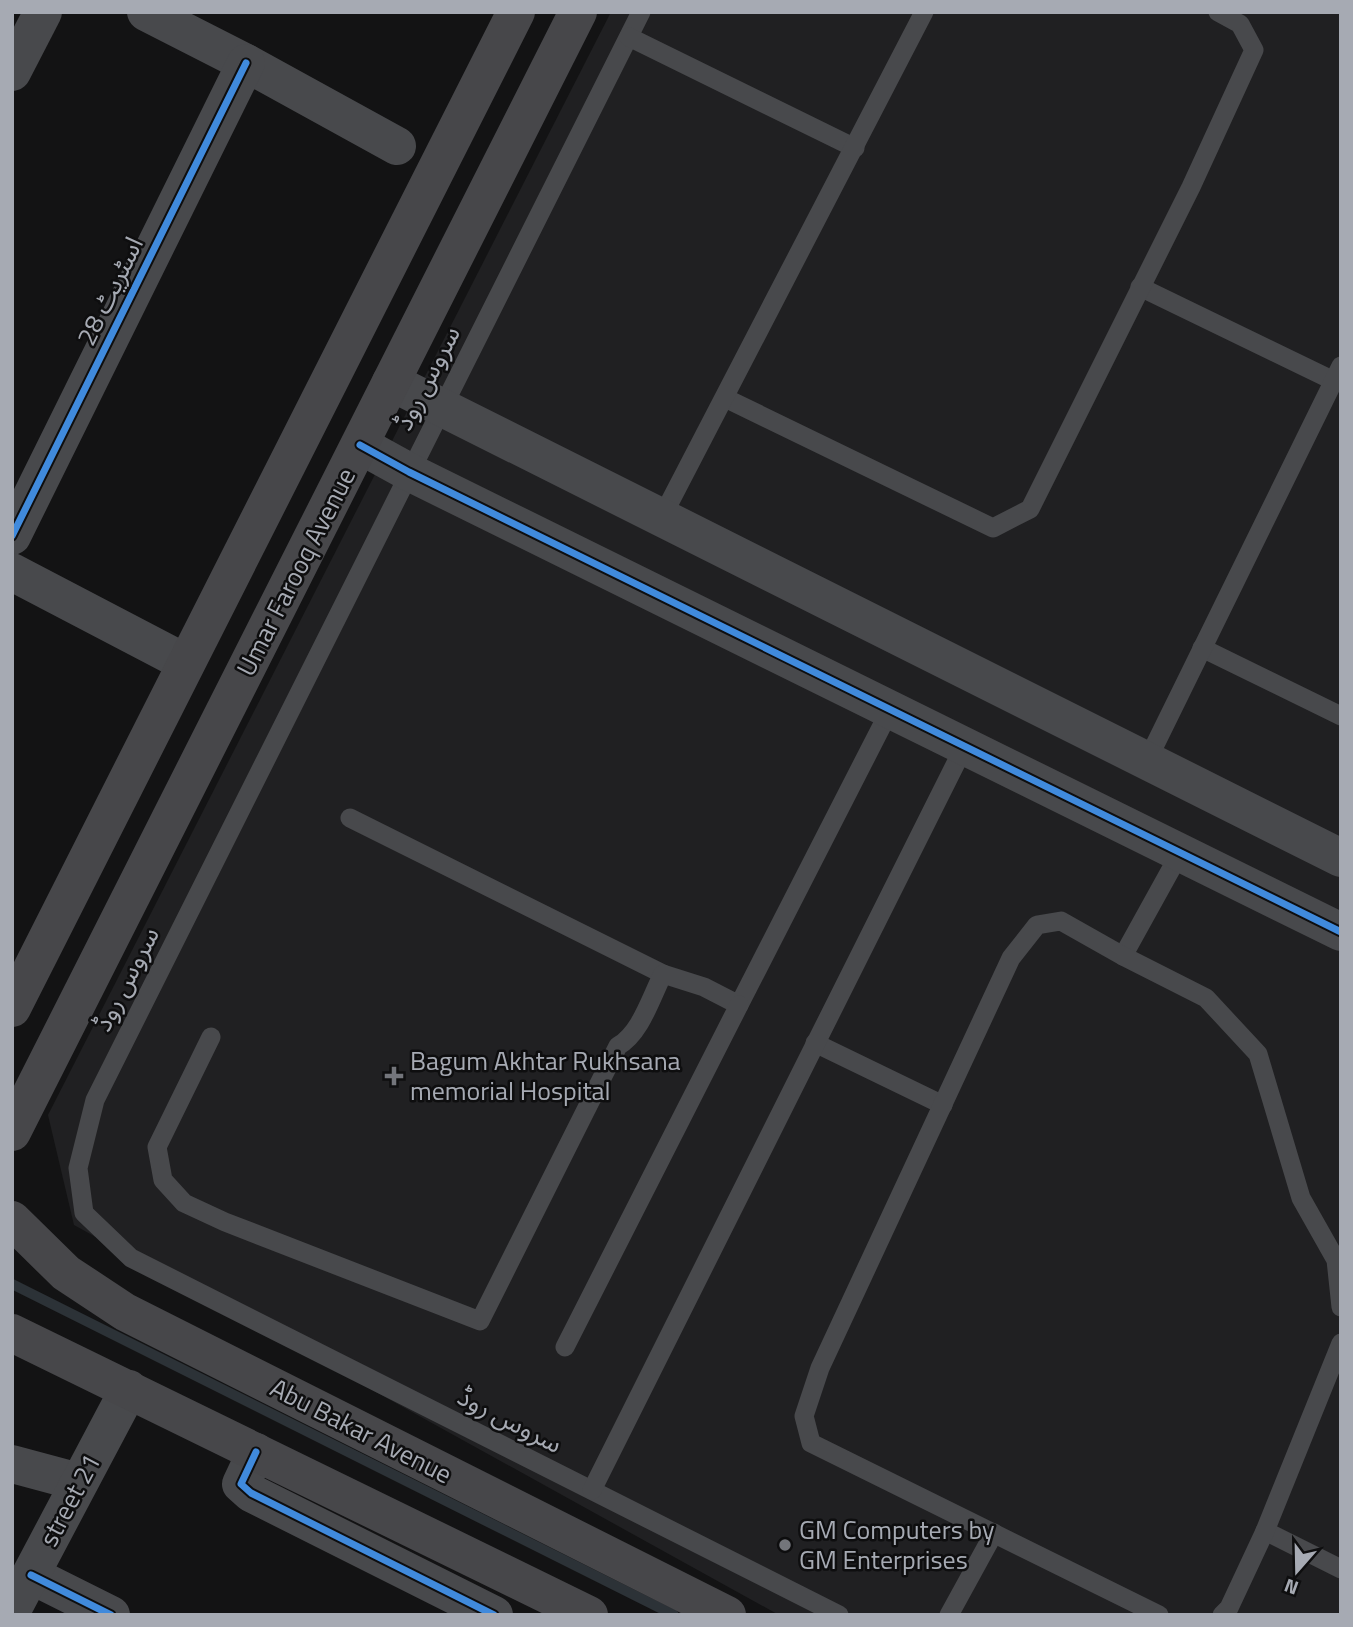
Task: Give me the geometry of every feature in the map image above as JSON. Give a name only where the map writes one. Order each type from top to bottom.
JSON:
[{"type":"main road","points":[[12,1008],[516,12]]},
{"type":"main road","name":"Umar Farooq Avenue","points":[[12,1132],[578,12]]},
{"type":"main road","name":"Abu Bakar Avenue","points":[[12,1220],[66,1273],[125,1312],[727,1615]]},
{"type":"main road","points":[[12,1333],[589,1615]]},
{"type":"street","points":[[12,72],[43,12]]},
{"type":"street","points":[[146,12],[246,63],[397,146]]},
{"type":"street","name":"اسٹریٹ 28","points":[[12,537],[246,63]]},
{"type":"street","points":[[391,382],[1341,858]]},
{"type":"street","points":[[360,445],[409,472],[1341,932]]},
{"type":"street","points":[[12,572],[186,663]]},
{"type":"street","name":"street 21","points":[[12,1610],[129,1389]]},
{"type":"street","points":[[256,1452],[241,1485],[251,1493],[494,1615]]},
{"type":"street","points":[[12,1464],[79,1482]]},
{"type":"street","points":[[30,1575],[111,1615]]},
{"type":"lane","name":"سروس روڈ","points":[[641,12],[95,1100],[78,1168],[84,1213],[131,1258],[839,1615]]},
{"type":"lane","points":[[662,517],[924,12]]},
{"type":"lane","points":[[724,398],[993,528],[1030,509],[1191,187],[1254,50],[1240,24],[1218,12]]},
{"type":"lane","points":[[629,37],[855,148]]},
{"type":"lane","points":[[1140,287],[1337,374],[1147,761]]},
{"type":"lane","points":[[1202,648],[1341,716]]},
{"type":"lane","points":[[565,1347],[890,710]]},
{"type":"lane","points":[[592,1490],[964,747]]},
{"type":"lane","points":[[350,818],[663,974],[704,987],[739,1005]]},
{"type":"lane","points":[[1123,956],[1180,853]]},
{"type":"lane","points":[[1159,1615],[811,1443],[804,1416],[825,1357],[1011,958],[1037,925],[1061,921],[1206,998],[1258,1054],[1301,1198],[1336,1260],[1341,1307]]},
{"type":"lane","points":[[211,1037],[157,1147],[163,1180],[184,1203],[225,1222],[480,1321],[618,1046],[628,1041],[635,1030],[663,974]]},
{"type":"lane","points":[[816,1043],[943,1105]]},
{"type":"lane","points":[[1222,1615],[1229,1608],[1265,1531],[1341,1343]]},
{"type":"lane","points":[[1265,1531],[1341,1569]]},
{"type":"lane","points":[[949,1615],[994,1533]]},
{"type":"shaded area","points":[[611,12],[1341,12],[1341,1615],[779,1615],[74,1225],[48,1115]]},
{"type":"waterway","points":[[12,1284],[674,1615]]},
{"type":"cycle path","points":[[12,536],[246,63]]},
{"type":"cycle path","points":[[360,445],[409,472],[1341,932]]},
{"type":"cycle path","points":[[256,1452],[241,1484],[251,1493],[494,1615]]},
{"type":"cycle path","points":[[31,1575],[111,1615]]},
{"type":"place","name":"Bagum Akhtar Rukhsana memorial Hospital","points":[[394,1076]]},
{"type":"place","name":"GM Computers by GM Enterprises","points":[[785,1545]]}]
